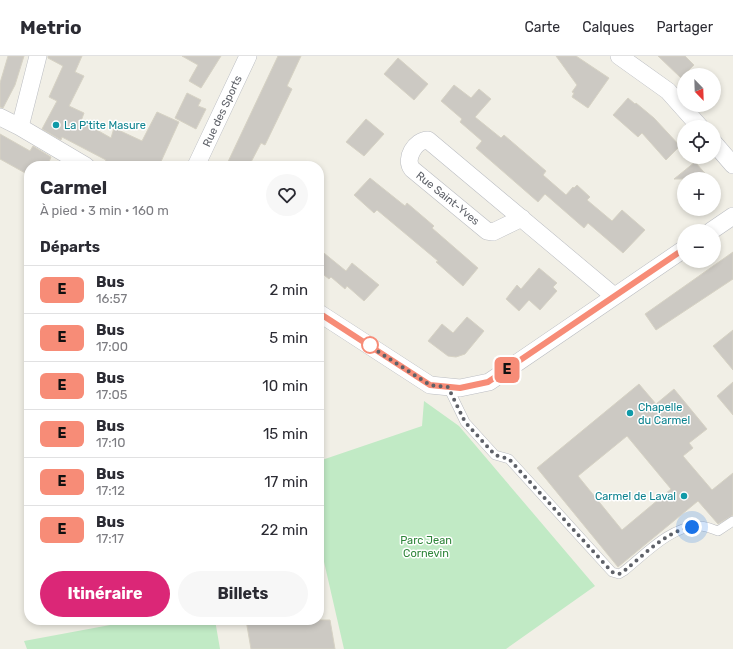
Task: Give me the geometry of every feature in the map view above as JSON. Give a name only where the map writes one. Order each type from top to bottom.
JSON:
[{"type":"street","points":[[20,127],[38,56]]},
{"type":"street","name":"Rue des Sports","points":[[198,161],[248,56]]},
{"type":"street","points":[[619,56],[668,91],[694,120]]},
{"type":"street","points":[[0,117],[78,161]]},
{"type":"street","name":"Rue Saint-Yves","points":[[522,218],[493,232],[487,231],[412,169],[408,164],[408,159],[418,143],[428,140],[522,218],[614,296]]},
{"type":"street","points":[[721,151],[733,165]]},
{"type":"street","points":[[721,224],[733,216]]},
{"type":"street","points":[[324,316],[430,385],[460,388],[488,382],[677,254]]},
{"type":"lane","points":[[448,387],[465,422],[481,441],[495,455],[509,459],[612,572],[619,574],[624,571],[667,537],[684,528],[700,526],[718,531],[733,521]]},
{"type":"green space","name":"Parc Jean Cornevin","points":[[424,401],[459,426],[595,586],[506,649],[344,649],[324,562],[324,459],[422,426]]},
{"type":"green space","points":[[110,625],[216,625],[220,649],[27,649],[24,641]]},
{"type":"building","points":[[8,56],[24,56],[15,85],[3,108],[0,107],[0,83]]},
{"type":"building","points":[[48,56],[82,56],[75,72],[84,76],[69,106],[84,113],[81,121],[111,138],[114,128],[142,141],[157,112],[179,122],[161,161],[106,161],[62,137],[61,140],[42,129],[57,101],[49,97],[63,66],[48,58]]},
{"type":"building","points":[[182,56],[221,56],[201,88],[189,81],[198,65]]},
{"type":"building","points":[[278,56],[301,56],[287,86],[292,89],[265,145],[261,143],[252,161],[228,161]]},
{"type":"building","points":[[556,56],[576,56],[609,78],[588,108],[572,97],[574,93],[572,92],[577,85]]},
{"type":"building","points":[[658,56],[685,56],[694,65],[691,68],[677,68],[677,74]]},
{"type":"building","points":[[398,58],[428,84],[414,100],[384,74]]},
{"type":"building","points":[[454,85],[471,98],[479,89],[491,99],[475,117],[501,138],[504,135],[546,171],[543,175],[566,195],[573,187],[574,188],[577,185],[590,197],[587,200],[612,221],[622,210],[645,230],[623,253],[588,223],[584,228],[545,194],[538,202],[476,148],[482,141],[460,122],[462,119],[441,101]]},
{"type":"building","points":[[187,93],[201,100],[198,106],[206,109],[196,129],[175,118]]},
{"type":"building","points":[[628,98],[654,118],[677,143],[677,149],[666,160],[642,133],[638,137],[613,115]]},
{"type":"building","points":[[366,119],[384,134],[364,156],[346,142]]},
{"type":"building","points":[[0,134],[30,151],[33,146],[51,157],[49,161],[24,161],[24,172],[0,159]]},
{"type":"building","points":[[693,164],[697,164],[704,172],[683,172]]},
{"type":"building","points":[[370,178],[405,206],[407,203],[434,226],[432,228],[478,268],[463,286],[436,262],[438,261],[377,210],[374,213],[354,195]]},
{"type":"building","points":[[733,252],[733,279],[656,330],[645,314],[710,268],[721,268],[721,260]]},
{"type":"building","points":[[324,253],[346,271],[352,263],[379,285],[364,301],[347,286],[345,289],[331,277],[329,279],[324,275]]},
{"type":"building","points":[[539,268],[557,283],[553,287],[557,291],[540,310],[529,300],[519,311],[506,299],[517,285],[521,289]]},
{"type":"building","points":[[467,317],[484,331],[465,354],[456,357],[448,356],[428,341],[442,324],[453,333]]},
{"type":"building","points":[[733,330],[733,370],[713,346]]},
{"type":"building","points":[[733,382],[733,415],[717,396]]},
{"type":"building","name":"Carmel de Laval","points":[[639,384],[656,404],[674,389],[707,429],[689,443],[693,448],[683,456],[712,490],[733,473],[733,515],[718,524],[698,501],[618,567],[537,468]],"holes":[[[627,436],[671,489],[622,530],[578,476]]]},
{"type":"building","points":[[324,620],[330,620],[335,649],[251,649],[247,625],[324,625]]},
{"type":"bus line","name":"E","points":[[324,316],[430,385],[460,388],[488,382],[677,254]]},
{"type":"place","name":"La P'tite Masure","points":[[56,125]]},
{"type":"place","name":"Chapelle du Carmel","points":[[630,413]]},
{"type":"place","name":"Carmel de Laval","points":[[684,496]]},
{"type":"route","points":[[370,345],[368,345],[430,385],[448,387],[458,411],[481,441],[495,455],[509,459],[612,572],[619,574],[667,537],[684,528],[692,527]]}]
